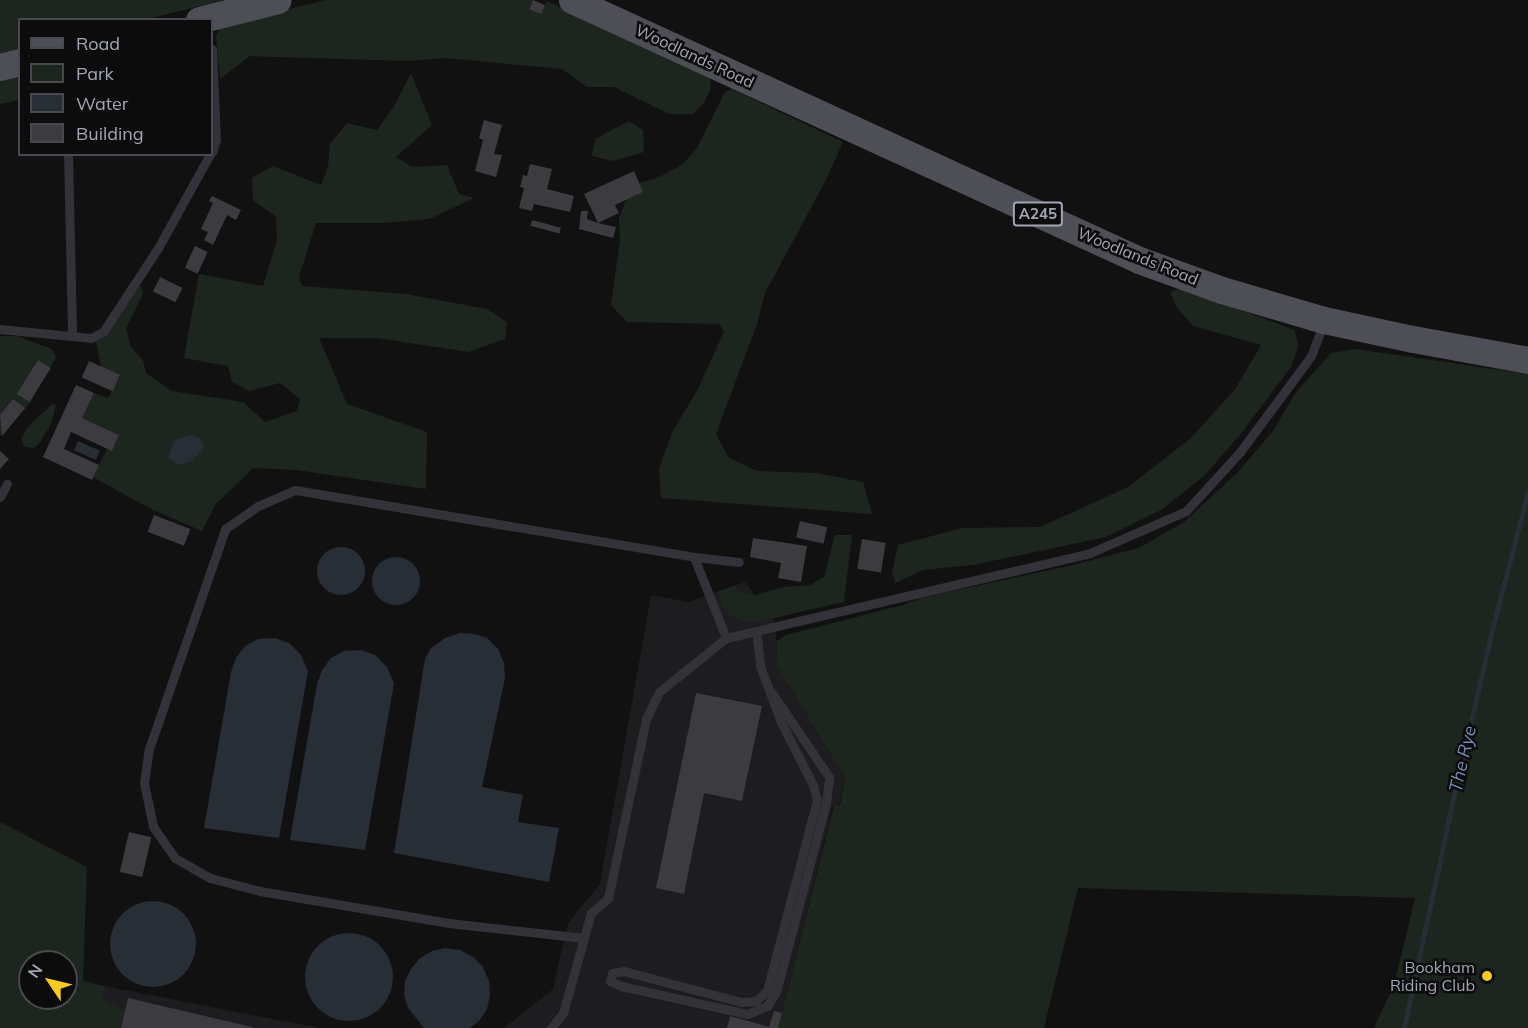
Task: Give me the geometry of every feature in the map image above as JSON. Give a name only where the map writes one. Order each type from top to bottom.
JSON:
[{"type":"main road","points":[[209,18],[278,0]]},
{"type":"main road","name":"Woodlands Road","points":[[572,0],[1139,260],[1222,290],[1324,320],[1528,360]]},
{"type":"main road","points":[[0,67],[18,62]]},
{"type":"lane","points":[[213,72],[216,140],[213,148]]},
{"type":"lane","points":[[68,156],[72,336]]},
{"type":"lane","points":[[0,329],[91,338],[104,332],[158,248],[209,156]]},
{"type":"lane","points":[[551,1028],[563,1014],[591,913],[608,898],[646,719],[659,692],[726,638],[1090,553],[1186,511],[1240,452],[1311,356],[1324,320]]},
{"type":"lane","points":[[0,497],[7,484]]},
{"type":"lane","points":[[584,938],[449,922],[260,891],[210,878],[175,858],[153,826],[144,783],[149,749],[225,529],[258,506],[295,490],[739,562]]},
{"type":"lane","points":[[694,556],[726,638]]},
{"type":"lane","points":[[756,631],[760,666],[781,722],[813,785],[817,800],[767,990],[756,1001],[741,1002],[624,971],[612,972],[610,981],[631,989],[747,1014],[767,1006],[776,992],[826,803],[828,777],[772,693]]},
{"type":"lane","points":[[813,785],[821,792],[827,785]]},
{"type":"shaded area","points":[[745,582],[772,617],[777,641],[776,665],[845,778],[839,805],[833,805],[778,1028],[504,1028],[553,989],[568,923],[600,884],[651,595],[689,602]]},
{"type":"shaded area","points":[[83,982],[104,986],[319,1028],[84,1028]]},
{"type":"green space","points":[[0,0],[225,0],[151,18],[18,18],[18,52],[0,57]]},
{"type":"green space","points":[[326,0],[533,0],[529,9],[540,14],[547,1],[710,78],[711,88],[704,103],[693,114],[669,114],[614,87],[587,87],[562,69],[446,58],[407,61],[250,56],[220,79],[216,36],[221,25]]},
{"type":"green space","points":[[18,73],[18,100],[0,104],[0,78]]},
{"type":"green space","points":[[411,73],[432,125],[396,157],[412,167],[447,165],[459,194],[474,198],[429,219],[383,223],[316,223],[299,277],[302,286],[406,294],[487,309],[507,322],[505,339],[468,352],[377,338],[319,338],[347,404],[427,432],[426,489],[296,470],[253,468],[216,504],[202,531],[153,510],[93,477],[107,449],[112,451],[119,435],[82,418],[94,393],[108,398],[120,376],[101,367],[96,341],[109,330],[135,289],[141,286],[143,294],[126,328],[131,347],[143,360],[146,373],[172,391],[243,402],[265,422],[297,411],[300,399],[280,383],[249,391],[232,382],[228,366],[184,358],[199,274],[263,286],[277,240],[276,217],[253,200],[252,178],[273,166],[321,185],[328,167],[330,144],[347,123],[377,130],[393,108]]},
{"type":"green space","points":[[732,89],[843,142],[825,182],[765,293],[757,324],[716,434],[729,458],[757,471],[816,473],[863,482],[872,514],[661,498],[659,468],[673,431],[698,389],[724,331],[719,324],[627,322],[611,305],[620,240],[619,219],[626,200],[643,192],[639,183],[657,178],[682,165],[697,148],[725,92]]},
{"type":"green space","points":[[629,121],[643,130],[644,152],[613,161],[592,156],[595,139]]},
{"type":"green space","points":[[1180,288],[1295,330],[1298,347],[1291,367],[1240,435],[1204,476],[1161,510],[1106,537],[973,565],[923,570],[895,583],[892,572],[898,545],[962,528],[1040,527],[1128,487],[1191,438],[1236,388],[1261,345],[1193,326],[1177,308],[1170,292]]},
{"type":"green space","points":[[0,336],[17,336],[52,349],[56,357],[30,403],[2,436],[0,435]]},
{"type":"green space","points":[[1356,349],[1528,374],[1528,1028],[1374,1028],[1394,985],[1415,898],[1078,888],[1044,1028],[778,1028],[834,805],[840,805],[845,778],[776,665],[777,641],[786,635],[903,605],[924,597],[1069,566],[1139,548],[1184,522],[1238,472],[1272,432],[1297,391],[1331,353]]},
{"type":"green space","points":[[53,403],[56,405],[51,424],[38,445],[33,448],[25,447],[21,439],[27,428]]},
{"type":"green space","points":[[835,535],[852,535],[844,602],[761,621],[742,621],[725,612],[717,592],[734,586],[745,595],[755,595],[784,587],[810,585],[824,577]]},
{"type":"green space","points":[[0,822],[87,867],[83,981],[104,986],[103,999],[125,1010],[121,1028],[0,1028]]},
{"type":"water","points":[[189,435],[200,438],[204,448],[192,461],[179,465],[168,458],[174,441]]},
{"type":"water","points":[[78,441],[100,451],[96,460],[74,450]]},
{"type":"water","points":[[336,547],[346,547],[361,557],[365,571],[364,580],[355,591],[346,595],[336,595],[321,585],[317,576],[317,566],[327,551]]},
{"type":"water","points":[[391,557],[401,557],[413,564],[420,576],[420,586],[413,598],[401,605],[391,605],[376,594],[372,586],[372,576],[383,561]]},
{"type":"water","points":[[460,633],[487,638],[498,649],[504,663],[505,678],[482,787],[523,795],[518,822],[559,828],[549,882],[394,853],[425,659],[431,648],[445,638]]},
{"type":"water","points":[[275,638],[289,643],[301,655],[308,671],[279,838],[204,828],[231,672],[236,658],[245,646],[258,639]]},
{"type":"water","points":[[361,650],[375,655],[387,667],[394,683],[365,850],[290,840],[317,684],[322,670],[331,658],[344,651]]},
{"type":"water","points":[[145,901],[161,901],[184,913],[193,927],[196,944],[193,961],[184,975],[161,987],[145,987],[129,980],[117,968],[110,952],[110,936],[117,920],[129,908]]},
{"type":"water","points":[[349,933],[366,937],[380,946],[389,960],[393,977],[389,994],[380,1008],[366,1017],[349,1021],[332,1017],[318,1008],[309,994],[305,977],[309,960],[318,946],[332,937]]},
{"type":"water","points":[[445,948],[460,950],[473,957],[483,967],[489,981],[490,995],[487,1009],[479,1021],[470,1028],[424,1028],[408,1008],[404,995],[405,981],[411,969],[420,958],[432,951]]},
{"type":"building","points":[[533,0],[545,5],[541,14],[529,9]]},
{"type":"building","points":[[484,120],[502,125],[494,154],[502,155],[496,177],[475,171],[483,140],[479,138]]},
{"type":"building","points":[[530,164],[552,169],[547,189],[574,196],[570,212],[534,204],[532,211],[519,208],[524,188],[520,187],[523,175],[527,176]]},
{"type":"building","points":[[634,171],[643,192],[615,205],[619,213],[598,223],[584,194]]},
{"type":"building","points":[[212,196],[241,210],[236,220],[227,215],[213,245],[204,240],[208,232],[201,229],[213,203],[209,201]]},
{"type":"building","points":[[581,211],[588,211],[587,219],[616,227],[613,238],[579,229]]},
{"type":"building","points":[[532,220],[561,228],[559,234],[530,226]]},
{"type":"building","points":[[195,246],[208,252],[198,274],[185,268]]},
{"type":"building","points":[[160,277],[182,288],[175,302],[153,291]]},
{"type":"building","points":[[38,360],[51,368],[30,402],[17,394]]},
{"type":"building","points":[[89,361],[120,375],[113,391],[82,377]]},
{"type":"building","points":[[76,385],[94,393],[82,418],[119,435],[112,451],[71,432],[64,449],[99,465],[92,480],[43,457]]},
{"type":"building","points":[[13,399],[25,408],[2,436],[0,415]]},
{"type":"building","points":[[0,451],[9,459],[0,469]]},
{"type":"building","points":[[154,515],[190,529],[184,546],[148,532]]},
{"type":"building","points":[[800,521],[827,527],[823,544],[796,538]]},
{"type":"building","points":[[753,538],[807,546],[801,582],[778,578],[781,563],[750,557]]},
{"type":"building","points":[[862,539],[886,543],[881,572],[857,569]]},
{"type":"building","points":[[696,693],[762,706],[742,801],[704,793],[684,894],[656,888]]},
{"type":"building","points":[[129,832],[151,837],[142,877],[120,872]]},
{"type":"building","points":[[128,998],[252,1027],[252,1028],[121,1028]]},
{"type":"building","points":[[774,1011],[782,1013],[778,1028],[727,1028],[730,1016],[769,1027]]},
{"type":"waterway","name":"The Rye","points":[[1404,1028],[1456,785],[1492,630],[1528,492]]},
{"type":"place","name":"Bookham Riding Club","points":[[1487,976]]}]
